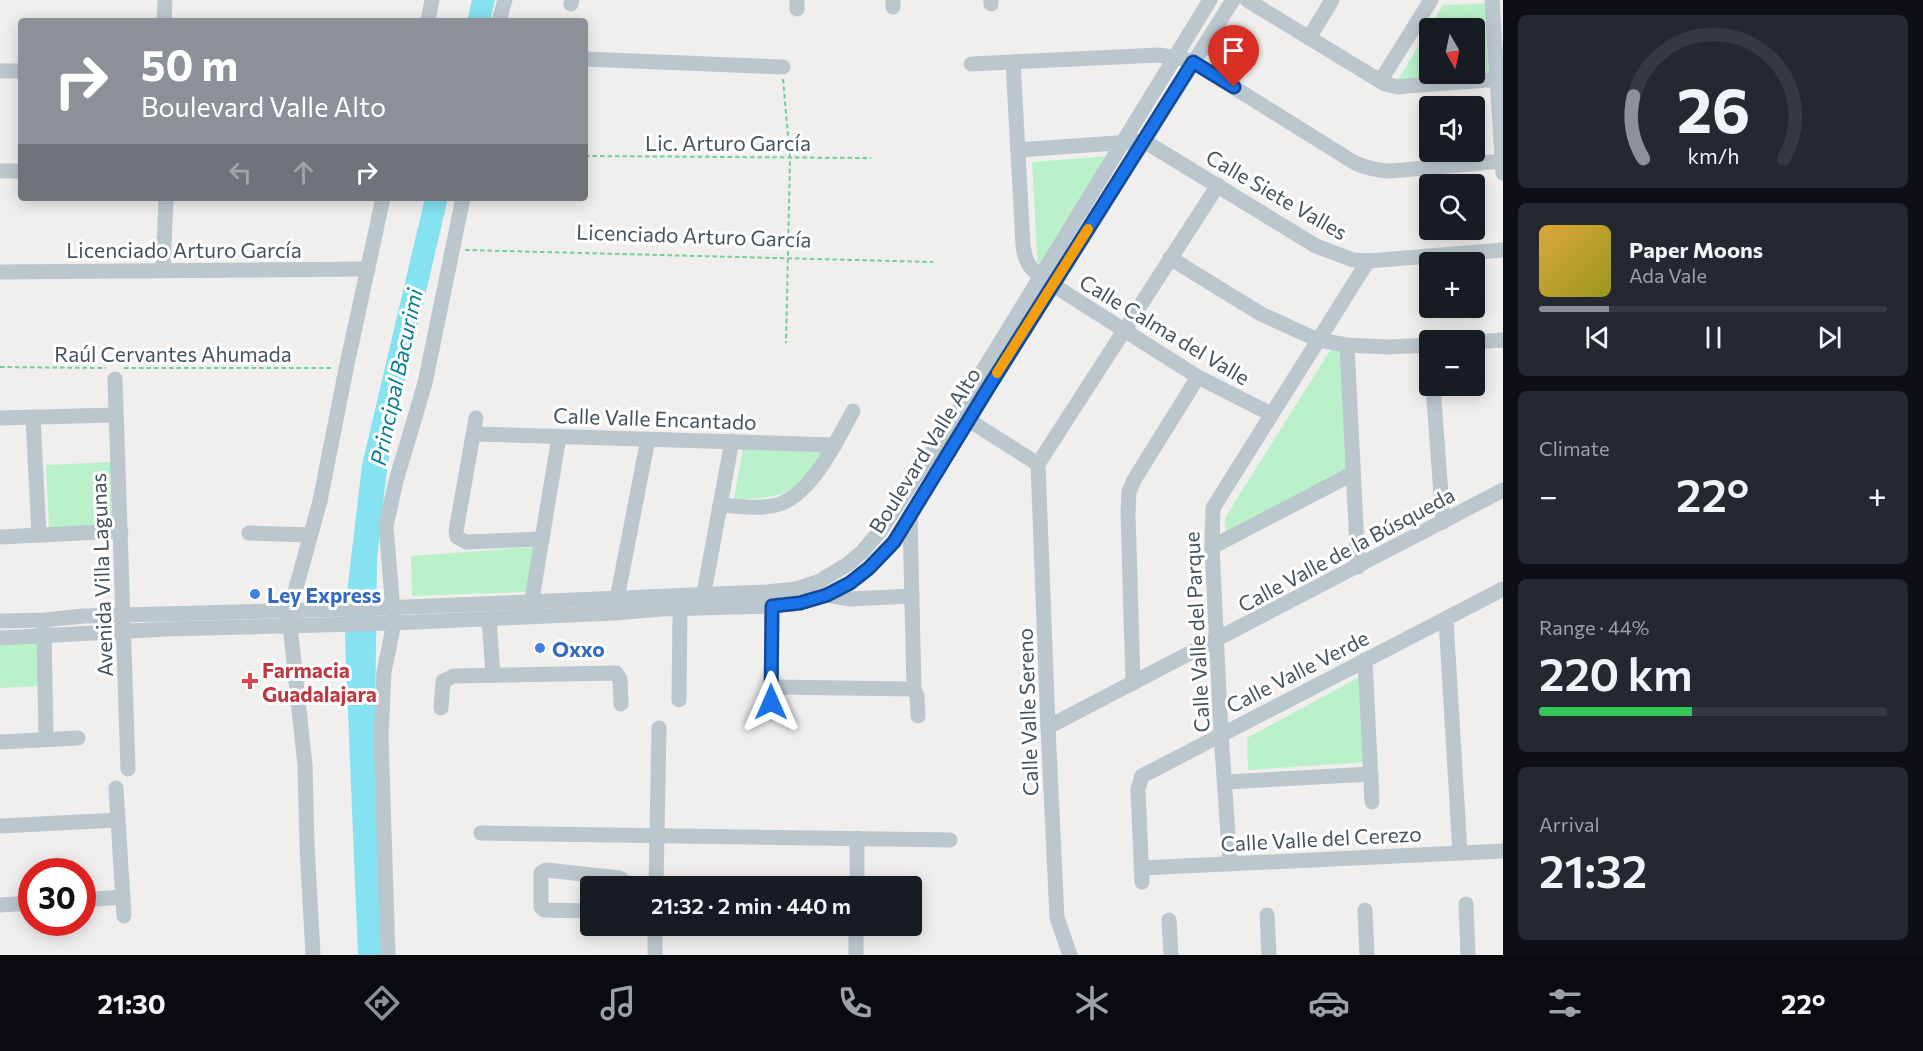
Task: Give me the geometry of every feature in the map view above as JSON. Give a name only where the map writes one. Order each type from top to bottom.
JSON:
[{"type":"street","points":[[164,18],[165,0]]},
{"type":"street","points":[[429,18],[432,0]]},
{"type":"street","points":[[501,18],[505,0]]},
{"type":"street","name":"Boulevard Valle Alto","points":[[389,615],[532,601],[616,599],[772,606],[800,603],[827,595],[850,583],[869,568],[894,542],[1039,276],[1210,0]]},
{"type":"street","name":"Boulevard Valle Alto","points":[[318,617],[389,615],[489,619],[680,609],[703,602],[796,588],[820,581],[848,564],[881,530],[1053,285],[1233,0]]},
{"type":"street","points":[[1246,0],[1385,84],[1398,87],[1500,79]]},
{"type":"street","points":[[1309,38],[1332,0]]},
{"type":"street","points":[[1381,80],[1431,0]]},
{"type":"street","points":[[1492,0],[1500,79],[1503,173]]},
{"type":"street","points":[[971,64],[1159,55],[1174,57],[1193,62],[1368,169],[1391,171],[1503,161]]},
{"type":"street","points":[[588,59],[783,67]]},
{"type":"street","points":[[1013,62],[1024,258],[1039,276]]},
{"type":"street","points":[[0,71],[18,71]]},
{"type":"street","points":[[1018,150],[1144,141]]},
{"type":"street","name":"Calle Siete Valles","points":[[1144,141],[1316,246],[1353,260],[1368,261],[1503,250]]},
{"type":"street","points":[[0,171],[18,171]]},
{"type":"street","points":[[963,416],[1038,464],[1218,185]]},
{"type":"street","points":[[163,270],[166,201]]},
{"type":"street","points":[[313,955],[305,765],[290,610],[320,501],[382,201]]},
{"type":"street","points":[[388,955],[381,737],[389,615],[386,526],[396,481],[424,383],[462,201]]},
{"type":"street","points":[[1170,258],[1260,314],[1318,340],[1347,345],[1419,346]]},
{"type":"street","name":"Calle Valle del Parque","points":[[1230,864],[1212,547],[1213,508],[1368,261]]},
{"type":"street","name":"Licenciado Arturo García","points":[[0,272],[368,269]]},
{"type":"street","name":"Calle Calma del Valle","points":[[1039,276],[1198,377],[1271,414]]},
{"type":"street","points":[[1485,341],[1503,340]]},
{"type":"street","points":[[1347,345],[1358,567]]},
{"type":"street","name":"Avenida Villa Lagunas","points":[[115,371],[128,769]]},
{"type":"street","points":[[1133,683],[1129,492],[1134,480],[1198,377]]},
{"type":"street","points":[[1434,396],[1443,522]]},
{"type":"street","points":[[720,505],[762,507],[779,504],[794,496],[810,480],[834,445],[853,411]]},
{"type":"street","points":[[0,418],[116,415]]},
{"type":"street","points":[[33,417],[39,535]]},
{"type":"street","points":[[476,418],[456,531],[457,537],[466,542],[542,539]]},
{"type":"street","name":"Calle Valle Encantado","points":[[474,434],[834,445]]},
{"type":"street","points":[[529,617],[559,437]]},
{"type":"street","points":[[616,599],[648,439]]},
{"type":"street","points":[[703,602],[732,441]]},
{"type":"street","name":"Calle Valle Sereno","points":[[1038,464],[1057,918],[1070,955]]},
{"type":"street","points":[[1212,547],[1352,474]]},
{"type":"street","name":"Calle Valle de la Búsqueda","points":[[1048,727],[1503,490]]},
{"type":"street","points":[[910,516],[914,689],[917,696],[918,716]]},
{"type":"street","points":[[0,537],[121,531]]},
{"type":"street","points":[[249,533],[310,535]]},
{"type":"street","name":"Calle Valle Verde","points":[[1142,875],[1138,789],[1142,776],[1503,589]]},
{"type":"street","points":[[827,595],[850,599],[912,596]]},
{"type":"street","points":[[772,606],[771,695],[914,689]]},
{"type":"street","points":[[679,700],[680,609]]},
{"type":"street","points":[[0,621],[290,610],[318,617]]},
{"type":"street","points":[[0,638],[124,631],[290,626],[318,617]]},
{"type":"street","points":[[489,619],[493,675]]},
{"type":"street","points":[[44,620],[46,739]]},
{"type":"street","points":[[1446,620],[1460,853]]},
{"type":"street","points":[[1365,660],[1372,802]]},
{"type":"street","points":[[441,708],[442,681],[454,676],[493,675],[615,673],[620,679],[621,704]]},
{"type":"street","points":[[656,876],[659,728]]},
{"type":"street","points":[[0,742],[78,738]]},
{"type":"street","points":[[1225,782],[1371,774]]},
{"type":"street","points":[[116,788],[124,916]]},
{"type":"street","points":[[0,826],[118,820]]},
{"type":"street","points":[[481,833],[950,840]]},
{"type":"street","points":[[857,838],[857,876]]},
{"type":"street","name":"Calle Valle del Cerezo","points":[[1142,875],[1230,864],[1503,850]]},
{"type":"street","points":[[580,911],[544,910],[541,907],[541,873],[546,870],[601,876]]},
{"type":"street","points":[[96,899],[123,897]]},
{"type":"street","points":[[0,905],[18,904]]},
{"type":"street","points":[[1466,904],[1468,955]]},
{"type":"street","points":[[1365,910],[1367,955]]},
{"type":"street","points":[[1267,915],[1269,955]]},
{"type":"street","points":[[1169,920],[1171,955]]},
{"type":"street","points":[[655,955],[656,936]]},
{"type":"street","points":[[856,936],[856,955]]},
{"type":"path","points":[[783,67],[790,158],[786,343]]},
{"type":"path","name":"Lic. Arturo García","points":[[588,156],[871,158]]},
{"type":"path","name":"Licenciado Arturo García","points":[[454,249],[933,262]]},
{"type":"path","name":"Raúl Cervantes Ahumada","points":[[0,367],[115,371],[346,369]]},
{"type":"green space","points":[[1491,3],[1496,72],[1485,73],[1485,18],[1435,18],[1443,5]]},
{"type":"green space","points":[[1419,45],[1419,78],[1398,80]]},
{"type":"green space","points":[[1109,156],[1038,271],[1032,162]]},
{"type":"green space","points":[[1331,349],[1345,352],[1353,467],[1226,532],[1225,518]]},
{"type":"green space","points":[[743,449],[824,452],[811,474],[793,489],[764,498],[734,499]]},
{"type":"green space","points":[[114,462],[117,525],[49,528],[46,465]]},
{"type":"green space","points":[[535,547],[526,592],[412,596],[411,556]]},
{"type":"green space","points":[[41,643],[42,686],[0,688],[0,645]]},
{"type":"green space","points":[[1363,675],[1368,762],[1248,770],[1247,738]]},
{"type":"water","points":[[472,0],[495,0],[491,18],[468,18]]},
{"type":"water","name":"Principal Bacurimi","points":[[424,201],[447,201],[393,432],[377,560],[375,727],[383,955],[358,955],[345,639],[347,593],[362,465]]},
{"type":"slow traffic","points":[[997,373],[1088,229]]},
{"type":"place","name":"Ley Express","points":[[255,594]]},
{"type":"place","name":"Oxxo","points":[[540,648]]},
{"type":"place","name":"Farmacia Guadalajara","points":[[250,681]]},
{"type":"route","points":[[771,702],[772,606],[800,603],[827,595],[850,583],[869,568],[894,542],[1193,62],[1234,87]]}]
